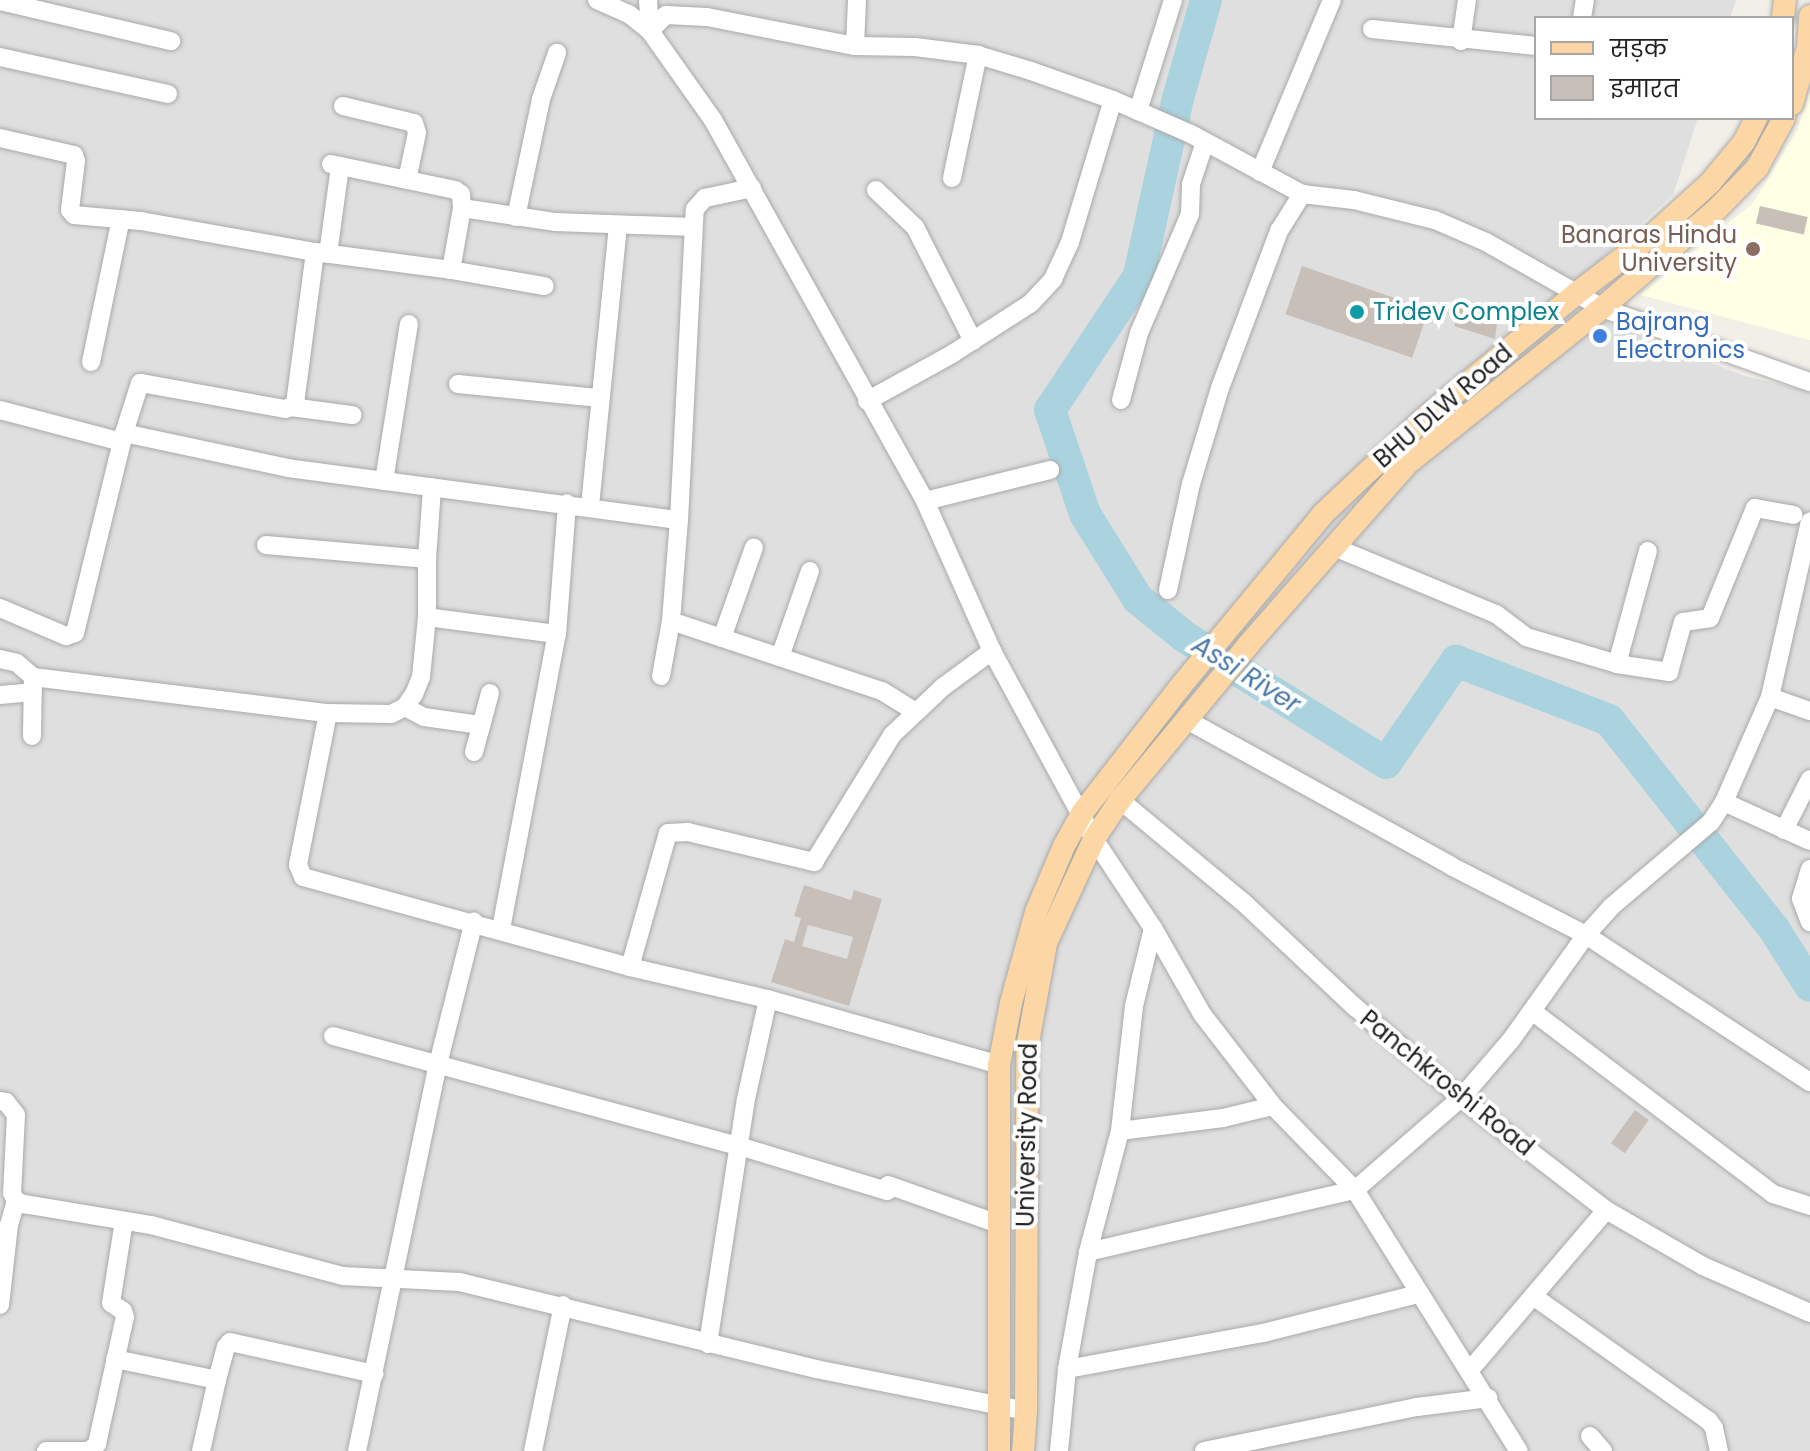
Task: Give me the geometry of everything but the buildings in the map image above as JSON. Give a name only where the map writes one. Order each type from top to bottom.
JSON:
[{"type":"main road","points":[[1794,97],[1808,47],[1810,16]]},
{"type":"main road","name":"BHU DLW Road","points":[[999,1451],[999,1065],[1011,1003],[1036,912],[1064,846],[1082,813],[1180,687],[1323,514],[1375,462],[1577,293],[1654,234],[1710,183],[1744,142],[1755,120]]},
{"type":"main road","name":"BHU DLW Road","points":[[1248,645],[1408,463],[1602,308],[1716,210],[1757,168],[1783,120]]},
{"type":"main road","name":"University Road","points":[[1023,1451],[1026,1411],[1027,1048],[1046,943],[1094,839],[1120,800],[1248,645]]},
{"type":"street","points":[[597,0],[629,14],[650,31],[687,79],[752,188],[925,501],[992,651],[1094,839],[1153,928],[1202,1014],[1273,1106],[1355,1190],[1519,1451]]},
{"type":"street","points":[[648,0],[650,31]]},
{"type":"street","points":[[855,46],[857,0]]},
{"type":"street","points":[[1147,115],[1173,0]]},
{"type":"street","points":[[1260,172],[1332,0]]},
{"type":"street","points":[[1461,41],[1467,0]]},
{"type":"street","points":[[0,1],[171,41]]},
{"type":"street","points":[[650,31],[666,15],[685,15],[855,46],[915,47],[978,55],[1113,100],[1198,138],[1302,194],[1354,200],[1435,220],[1486,242],[1602,308],[1810,382]]},
{"type":"street","points":[[1372,29],[1461,41],[1534,46]]},
{"type":"street","points":[[516,217],[541,99],[557,53]]},
{"type":"street","points":[[952,178],[978,55]]},
{"type":"street","points":[[0,57],[168,94]]},
{"type":"street","points":[[867,401],[973,341],[1031,303],[1053,279],[1074,229],[1113,100]]},
{"type":"street","points":[[343,106],[414,123],[417,133],[407,180]]},
{"type":"street","points":[[0,138],[74,155],[76,161],[70,210],[79,216],[121,219],[545,286]]},
{"type":"street","points":[[1121,400],[1139,333],[1190,214],[1198,138]]},
{"type":"street","points":[[291,407],[295,403],[336,165],[455,190],[461,194],[462,208],[451,270]]},
{"type":"street","points":[[661,676],[671,621],[679,520],[692,227],[700,202],[752,188]]},
{"type":"street","points":[[876,190],[915,227],[973,341]]},
{"type":"street","points":[[1168,590],[1191,484],[1216,400],[1275,243],[1302,194]]},
{"type":"street","points":[[462,208],[516,217],[618,226],[692,227]]},
{"type":"street","points":[[91,362],[121,219]]},
{"type":"street","points":[[590,506],[618,226]]},
{"type":"street","points":[[384,481],[409,324]]},
{"type":"street","points":[[0,608],[66,636],[75,633],[123,437],[140,383],[285,409],[291,407],[352,415]]},
{"type":"street","points":[[458,384],[599,398]]},
{"type":"street","points":[[0,410],[288,468],[679,520]]},
{"type":"street","points":[[925,501],[1050,470]]},
{"type":"street","points":[[0,695],[33,685],[328,713],[391,714],[405,707],[421,677],[427,617],[432,487]]},
{"type":"street","points":[[501,929],[557,634],[567,503]]},
{"type":"street","points":[[1088,1252],[1355,1190],[1461,1098],[1532,1011],[1586,935],[1611,907],[1711,822],[1724,802],[1770,697],[1805,522],[1755,508],[1710,618],[1683,622],[1669,672],[1617,664],[1526,637],[1496,614],[1334,547]]},
{"type":"street","points":[[266,545],[427,559]]},
{"type":"street","points":[[722,638],[754,547]]},
{"type":"street","points":[[1617,664],[1648,551]]},
{"type":"street","points":[[780,657],[810,571]]},
{"type":"street","points":[[427,617],[557,634]]},
{"type":"street","points":[[671,621],[882,691],[915,712]]},
{"type":"street","points":[[630,967],[668,833],[688,832],[814,862],[892,735],[915,712],[992,651]]},
{"type":"street","points":[[0,659],[17,663],[33,685],[32,736]]},
{"type":"street","points":[[474,752],[490,693]]},
{"type":"street","points":[[1770,697],[1810,711]]},
{"type":"street","points":[[405,707],[424,717],[481,725]]},
{"type":"street","points":[[328,713],[299,872],[312,881],[474,921],[630,967],[768,999],[999,1065]]},
{"type":"street","points":[[1187,720],[1451,866],[1586,935],[1810,1082]]},
{"type":"street","points":[[1784,830],[1810,779]]},
{"type":"street","name":"Panchkroshi Road","points":[[1120,800],[1243,902],[1355,1007],[1461,1098],[1606,1210],[1703,1266],[1810,1313]]},
{"type":"street","points":[[1724,802],[1810,841]]},
{"type":"street","points":[[1810,869],[1801,899],[1810,922]]},
{"type":"street","points":[[357,1451],[438,1064],[474,921]]},
{"type":"street","points":[[1059,1451],[1067,1369],[1088,1252],[1120,1131],[1134,1006],[1153,928]]},
{"type":"street","points":[[708,1344],[739,1146],[768,999]]},
{"type":"street","points":[[1532,1011],[1773,1194],[1810,1206]]},
{"type":"street","points":[[333,1036],[888,1188],[999,1224]]},
{"type":"street","points":[[0,1101],[13,1109],[18,1124],[12,1185],[16,1201],[9,1225],[0,1305]]},
{"type":"street","points":[[1120,1131],[1223,1118],[1273,1106]]},
{"type":"street","points":[[16,1201],[124,1221],[343,1276],[459,1282],[563,1305],[708,1344],[1026,1411]]},
{"type":"street","points":[[1470,1370],[1606,1210]]},
{"type":"street","points":[[46,1451],[94,1449],[125,1314],[111,1303],[124,1221]]},
{"type":"street","points":[[1067,1369],[1263,1333],[1418,1294]]},
{"type":"street","points":[[1533,1296],[1709,1421],[1714,1428],[1719,1451]]},
{"type":"street","points":[[533,1451],[563,1305]]},
{"type":"street","points":[[201,1451],[217,1380],[230,1342],[374,1374]]},
{"type":"street","points":[[115,1359],[217,1380]]},
{"type":"street","points":[[1204,1451],[1417,1407],[1488,1398]]},
{"type":"street","points":[[1590,1436],[1603,1451]]},
{"type":"shaded area","points":[[0,0],[1736,0],[1731,16],[1534,16],[1534,120],[1697,120],[1673,195],[1554,302],[1745,376],[1810,391],[1810,1451],[0,1451]]},
{"type":"shaded area","name":"Banaras Hindu University","points":[[1810,92],[1810,340],[1641,295],[1753,203],[1797,131]]},
{"type":"waterway","name":"Assi River","points":[[1206,0],[1178,98],[1139,276],[1050,410],[1085,514],[1138,599],[1185,637],[1386,763],[1456,661],[1609,720],[1774,929],[1810,986]]},
{"type":"place","name":"Banaras Hindu University","points":[[1753,249]]},
{"type":"place","name":"Tridev Complex","points":[[1357,312]]},
{"type":"place","name":"Bajrang Electronics","points":[[1600,336]]}]
